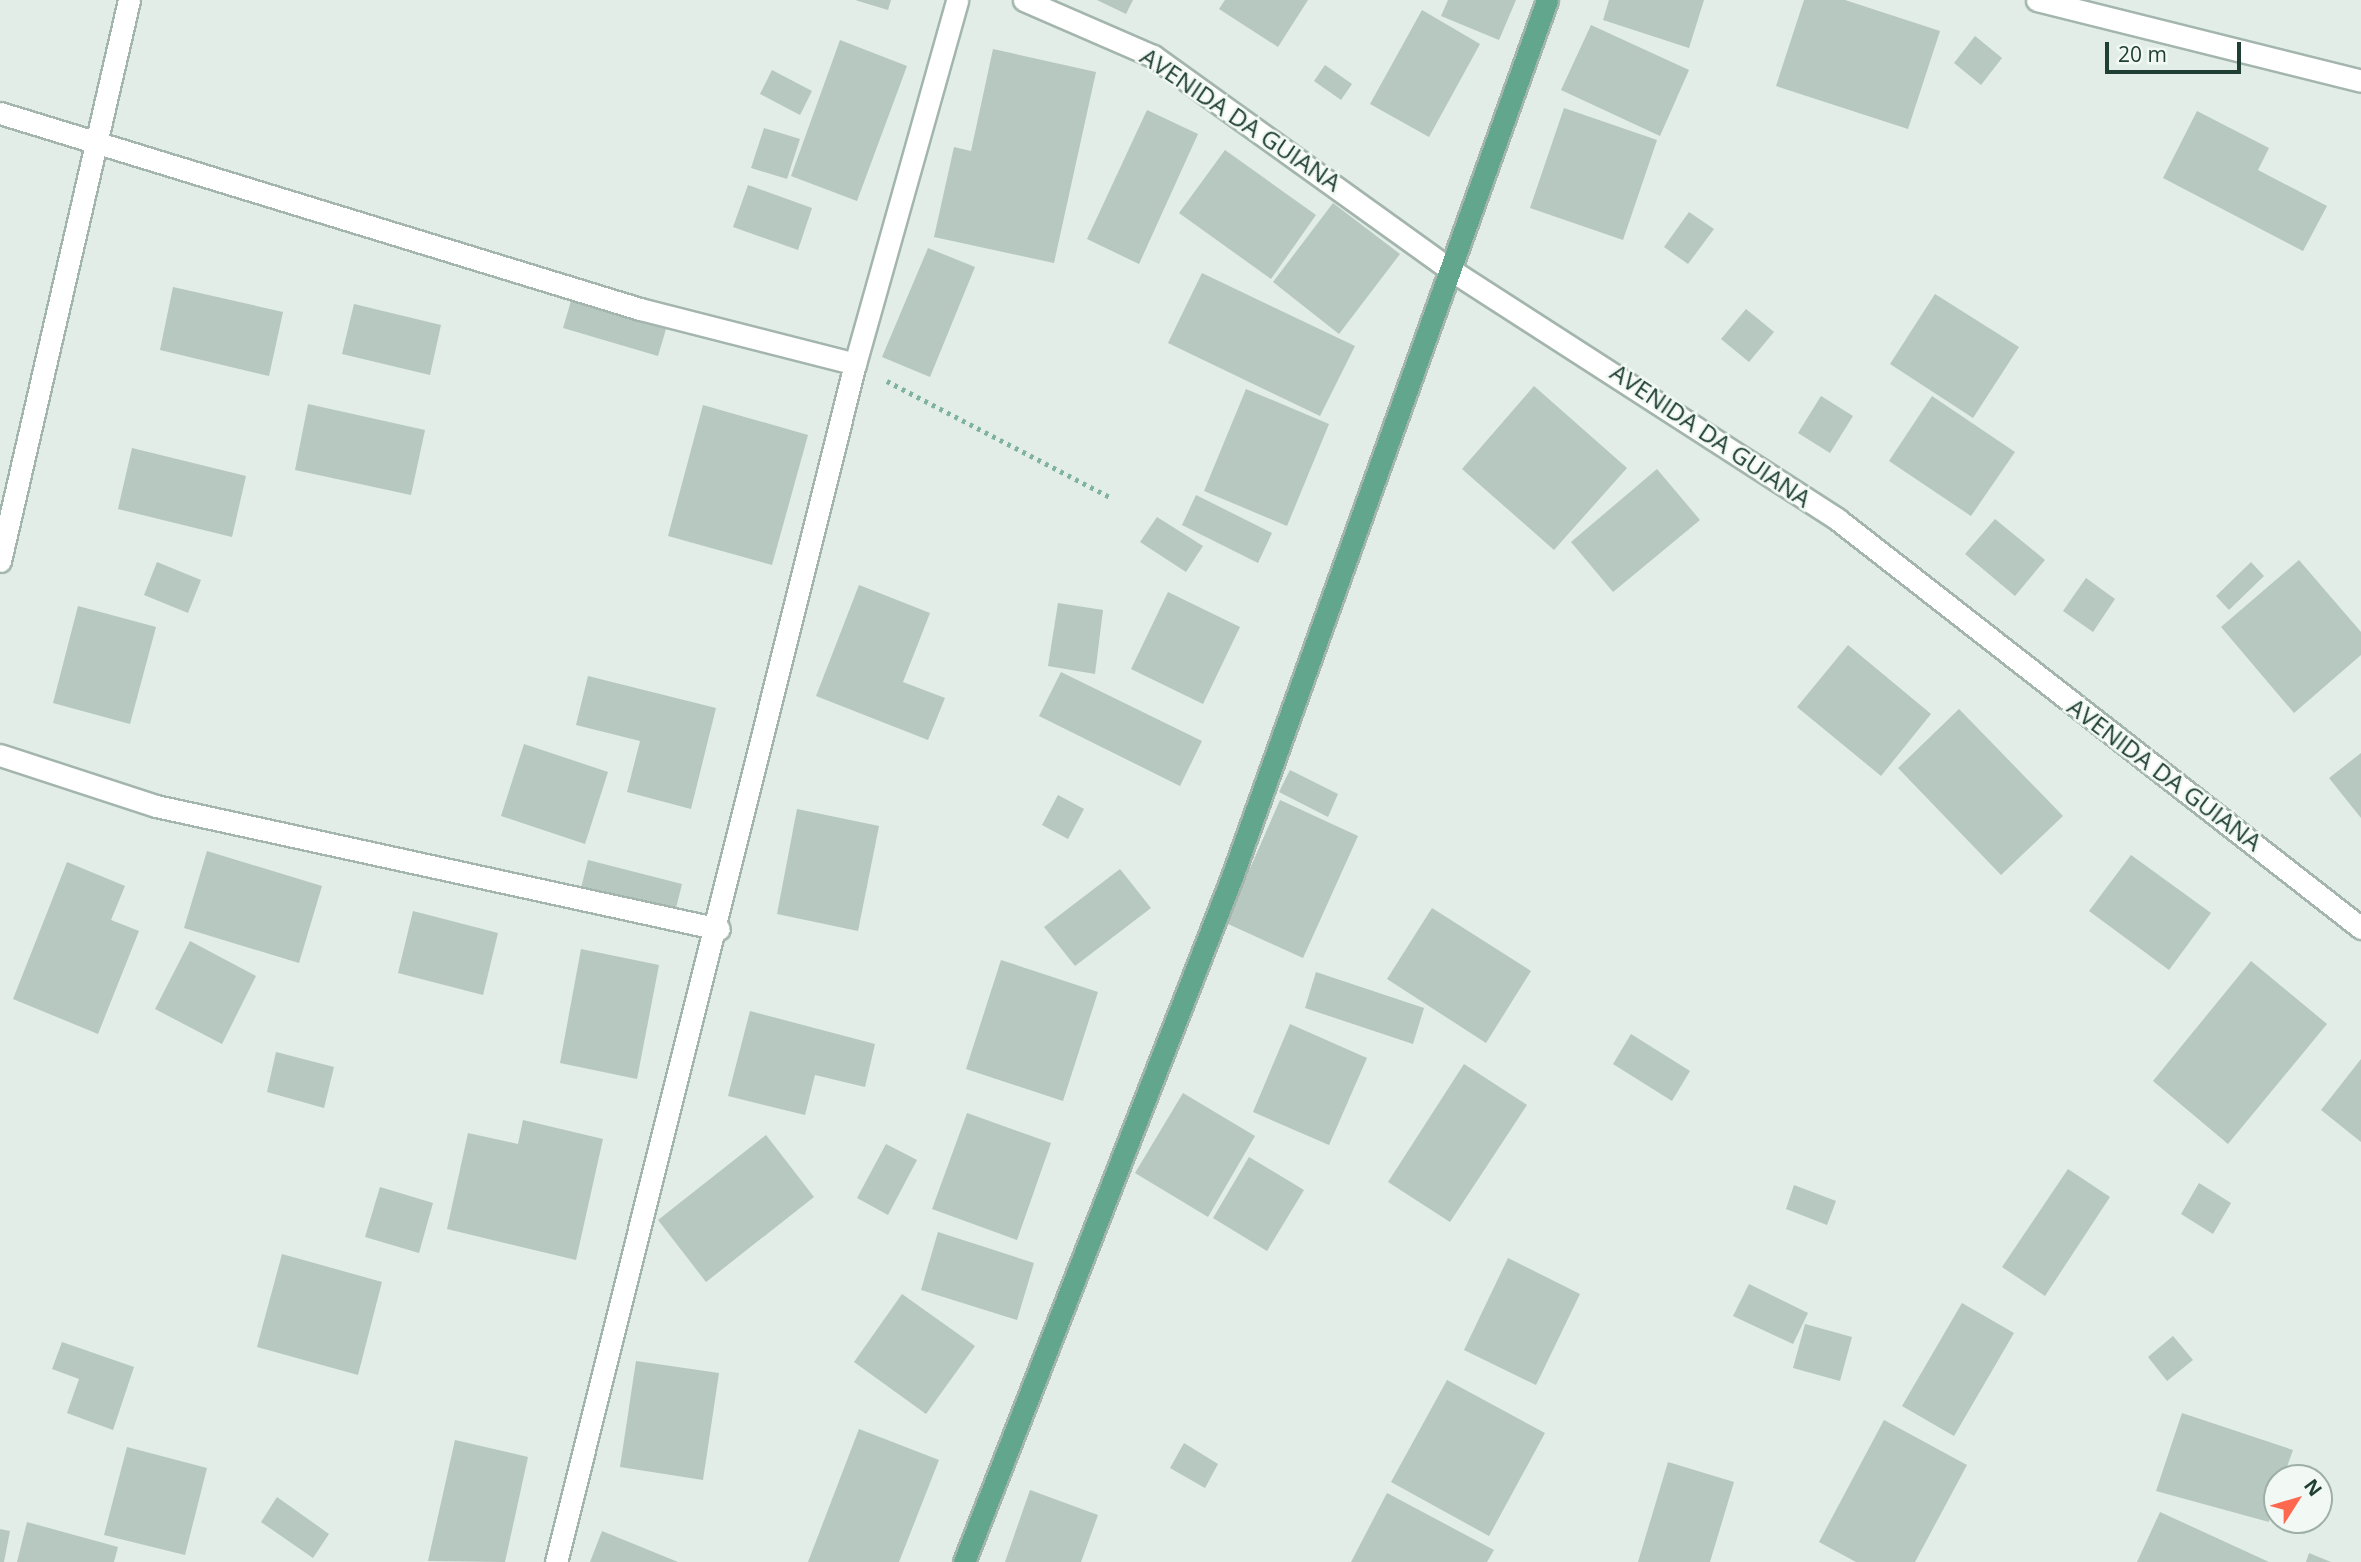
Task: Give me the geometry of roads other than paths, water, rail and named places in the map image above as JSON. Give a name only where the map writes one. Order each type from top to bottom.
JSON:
[{"type":"main road","points":[[964,1562],[1132,1142],[1547,0]]},
{"type":"street","points":[[0,561],[101,143],[130,0]]},
{"type":"street","points":[[556,1562],[719,929],[855,363],[957,0]]},
{"type":"street","name":"AVENIDA DA GUIANA","points":[[1024,0],[1153,56],[1451,270],[1837,519],[2361,928]]},
{"type":"street","points":[[2037,0],[2361,81]]},
{"type":"street","points":[[0,113],[640,309],[855,363]]},
{"type":"street","points":[[0,755],[156,806],[719,929]]}]
